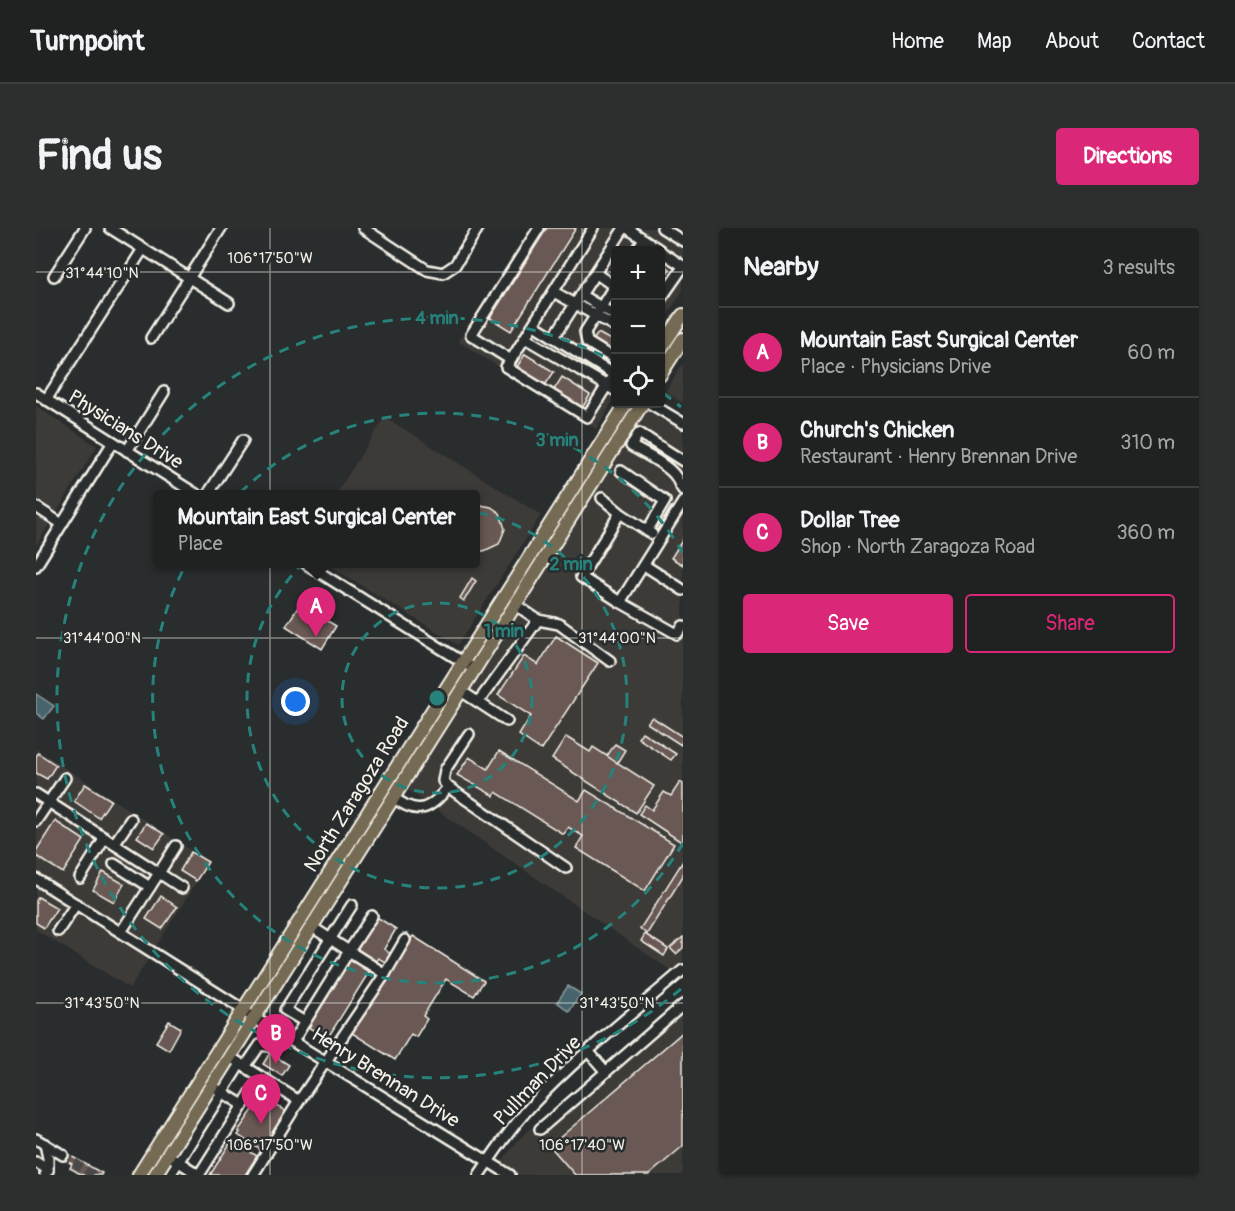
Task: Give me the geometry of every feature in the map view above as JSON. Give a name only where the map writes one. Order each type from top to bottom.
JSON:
[{"type":"main road","points":[[665,342],[683,315]]},
{"type":"main road","points":[[665,367],[683,339]]},
{"type":"main road","name":"North Zaragoza Road","points":[[139,1175],[623,408]]},
{"type":"main road","name":"North Zaragoza Road","points":[[155,1175],[173,1159],[217,1089],[238,1063],[254,1018],[639,408]]},
{"type":"main road","points":[[516,604],[512,597],[527,570],[527,560]]},
{"type":"main road","points":[[354,860],[353,850],[358,838],[357,830]]},
{"type":"main road","points":[[173,1159],[165,1146],[191,1104],[192,1091]]},
{"type":"street","points":[[54,276],[85,228]]},
{"type":"street","points":[[110,228],[229,303]]},
{"type":"street","points":[[151,338],[221,228]]},
{"type":"street","points":[[363,228],[427,270],[443,273],[455,265],[478,228]]},
{"type":"street","points":[[511,360],[471,335],[539,228]]},
{"type":"street","points":[[525,338],[611,388],[586,417],[506,367],[593,228]]},
{"type":"street","points":[[554,337],[625,228],[653,246]]},
{"type":"street","points":[[662,228],[683,241]]},
{"type":"street","points":[[640,246],[644,240]]},
{"type":"street","points":[[46,400],[143,249]]},
{"type":"street","points":[[665,254],[683,266],[665,293]]},
{"type":"street","points":[[595,273],[611,283]]},
{"type":"street","points":[[554,292],[611,325]]},
{"type":"street","points":[[611,292],[585,332],[587,342],[611,358]]},
{"type":"street","points":[[581,295],[611,313]]},
{"type":"street","points":[[534,325],[611,372]]},
{"type":"street","points":[[599,365],[605,354]]},
{"type":"street","points":[[127,451],[164,392]]},
{"type":"street","name":"Physicians Drive","points":[[36,393],[188,490]]},
{"type":"street","points":[[659,408],[682,420]]},
{"type":"street","points":[[683,461],[639,433],[631,446],[676,476],[683,490]]},
{"type":"street","points":[[211,490],[243,440]]},
{"type":"street","points":[[36,566],[113,442]]},
{"type":"street","points":[[621,471],[665,501],[648,531]]},
{"type":"street","points":[[602,498],[659,539]]},
{"type":"street","points":[[620,602],[683,502]]},
{"type":"street","points":[[36,507],[62,524]]},
{"type":"street","points":[[620,513],[581,577],[677,634],[683,626]]},
{"type":"street","points":[[644,565],[683,590]]},
{"type":"street","points":[[312,568],[474,669]]},
{"type":"street","points":[[516,604],[538,621],[559,624],[610,661]]},
{"type":"street","points":[[478,701],[538,621]]},
{"type":"street","points":[[460,691],[507,721]]},
{"type":"street","points":[[469,734],[445,770],[443,781],[448,787],[566,868]]},
{"type":"street","points":[[36,820],[65,778]]},
{"type":"street","points":[[393,797],[403,805],[428,807],[435,803],[448,787]]},
{"type":"street","points":[[36,795],[182,888]]},
{"type":"street","points":[[114,844],[130,819]]},
{"type":"street","points":[[80,878],[105,838]]},
{"type":"street","points":[[121,932],[176,846]]},
{"type":"street","points":[[114,864],[150,887]]},
{"type":"street","name":"Henry Brennan Drive","points":[[36,879],[254,1018],[510,1175]]},
{"type":"street","points":[[58,931],[76,904]]},
{"type":"street","points":[[305,1022],[285,1010],[352,905]]},
{"type":"street","points":[[293,1041],[372,916]]},
{"type":"street","points":[[312,927],[385,974]]},
{"type":"street","points":[[253,1175],[405,940]]},
{"type":"street","name":"Pullman Drive","points":[[479,1175],[531,1106],[588,1051],[682,972]]},
{"type":"street","points":[[540,1129],[683,1005]]},
{"type":"street","points":[[284,1036],[276,1047],[260,1045],[238,1063],[299,1101]]},
{"type":"street","points":[[588,1051],[606,1072]]},
{"type":"street","points":[[217,1089],[243,1105]]},
{"type":"street","points":[[170,1175],[173,1159],[199,1175],[252,1091]]},
{"type":"street","points":[[40,1142],[63,1155]]},
{"type":"street","points":[[40,1142],[46,1172]]},
{"type":"street","points":[[36,1162],[46,1172]]},
{"type":"shaded area","points":[[530,228],[683,228],[683,290],[665,319],[665,246],[611,246],[611,405],[596,429],[458,341]]},
{"type":"shaded area","points":[[683,363],[683,403],[665,392]]},
{"type":"shaded area","points":[[36,406],[97,446],[36,546]]},
{"type":"shaded area","points":[[645,410],[683,430],[683,979],[408,790]]},
{"type":"shaded area","points":[[385,417],[541,515],[458,645],[333,568],[480,568],[480,490],[339,490]]},
{"type":"shaded area","points":[[36,749],[209,862],[130,988],[36,930]]},
{"type":"shaded area","points":[[683,995],[683,1175],[492,1175],[518,1140]]},
{"type":"water","points":[[36,694],[54,706],[44,719],[36,713]]},
{"type":"water","points":[[568,986],[581,994],[569,1011],[557,1002]]},
{"type":"building","points":[[547,228],[576,228],[511,331],[490,318]]},
{"type":"building","points":[[665,266],[670,269],[665,276]]},
{"type":"building","points":[[598,333],[611,340],[611,354],[592,342]]},
{"type":"building","points":[[525,354],[554,372],[543,388],[515,370]]},
{"type":"building","points":[[562,377],[590,395],[581,410],[552,393]]},
{"type":"building","points":[[480,505],[491,507],[500,513],[505,529],[499,544],[484,551],[480,551]]},
{"type":"building","points":[[671,507],[677,510],[662,533],[657,530]]},
{"type":"building","points":[[683,539],[683,565],[671,558]]},
{"type":"building","points":[[472,578],[476,581],[464,601],[460,598]]},
{"type":"building","points":[[300,604],[336,626],[322,649],[286,626]]},
{"type":"building","points":[[556,636],[598,663],[541,750],[519,735],[531,716],[498,695],[524,656],[538,665]]},
{"type":"building","points":[[652,717],[683,737],[681,745],[647,723]]},
{"type":"building","points":[[642,732],[676,754],[671,760],[638,738]]},
{"type":"building","points":[[566,737],[590,752],[593,747],[654,786],[636,813],[552,759]]},
{"type":"building","points":[[615,744],[625,750],[617,763],[607,756]]},
{"type":"building","points":[[499,751],[579,801],[586,790],[674,844],[645,891],[576,848],[583,836],[568,827],[563,834],[496,792],[494,796],[457,775],[469,757],[488,769]]},
{"type":"building","points":[[38,753],[56,765],[47,779],[36,773]]},
{"type":"building","points":[[680,782],[683,784],[683,843],[639,814],[645,805],[652,810],[664,792],[671,796]]},
{"type":"building","points":[[85,784],[111,800],[99,818],[74,801]]},
{"type":"building","points":[[55,821],[84,840],[63,873],[36,856],[36,851]]},
{"type":"building","points":[[146,823],[164,834],[154,848],[137,837]]},
{"type":"building","points":[[191,852],[208,862],[196,881],[180,871]]},
{"type":"building","points":[[683,861],[683,876],[647,934],[640,929]]},
{"type":"building","points":[[103,872],[124,884],[114,902],[93,890]]},
{"type":"building","points":[[161,896],[177,907],[162,929],[146,919]]},
{"type":"building","points":[[38,897],[57,908],[44,928],[36,923]]},
{"type":"building","points":[[375,916],[396,929],[384,949],[392,955],[387,963],[378,958],[376,962],[357,950],[372,926],[370,925]]},
{"type":"building","points":[[645,934],[668,949],[664,956],[641,941]]},
{"type":"building","points":[[413,936],[484,981],[474,996],[446,979],[423,1016],[427,1019],[416,1037],[411,1034],[395,1060],[352,1033]]},
{"type":"building","points":[[683,937],[683,948],[676,954],[670,948]]},
{"type":"building","points":[[350,960],[369,972],[327,1039],[308,1027],[321,1001],[324,1003],[338,979],[336,978]]},
{"type":"building","points":[[169,1021],[181,1028],[169,1050],[156,1042]]},
{"type":"building","points":[[683,1032],[683,1146],[649,1175],[575,1175],[550,1146]]},
{"type":"building","points":[[270,1053],[289,1065],[282,1076],[263,1064]]},
{"type":"building","points":[[262,1097],[287,1112],[262,1151],[238,1135],[240,1132],[238,1131]]},
{"type":"building","points":[[232,1140],[257,1156],[245,1175],[210,1175]]},
{"type":"building","points":[[65,1153],[102,1173],[101,1175],[82,1175],[70,1168],[72,1164],[62,1158]]},
{"type":"tunnel","points":[[63,1155],[93,1175]]},
{"type":"place","name":"Mountain East Surgical Center","points":[[316,637]]},
{"type":"place","name":"Church's Chicken","points":[[276,1064]]},
{"type":"place","name":"Dollar Tree","points":[[261,1124]]}]
